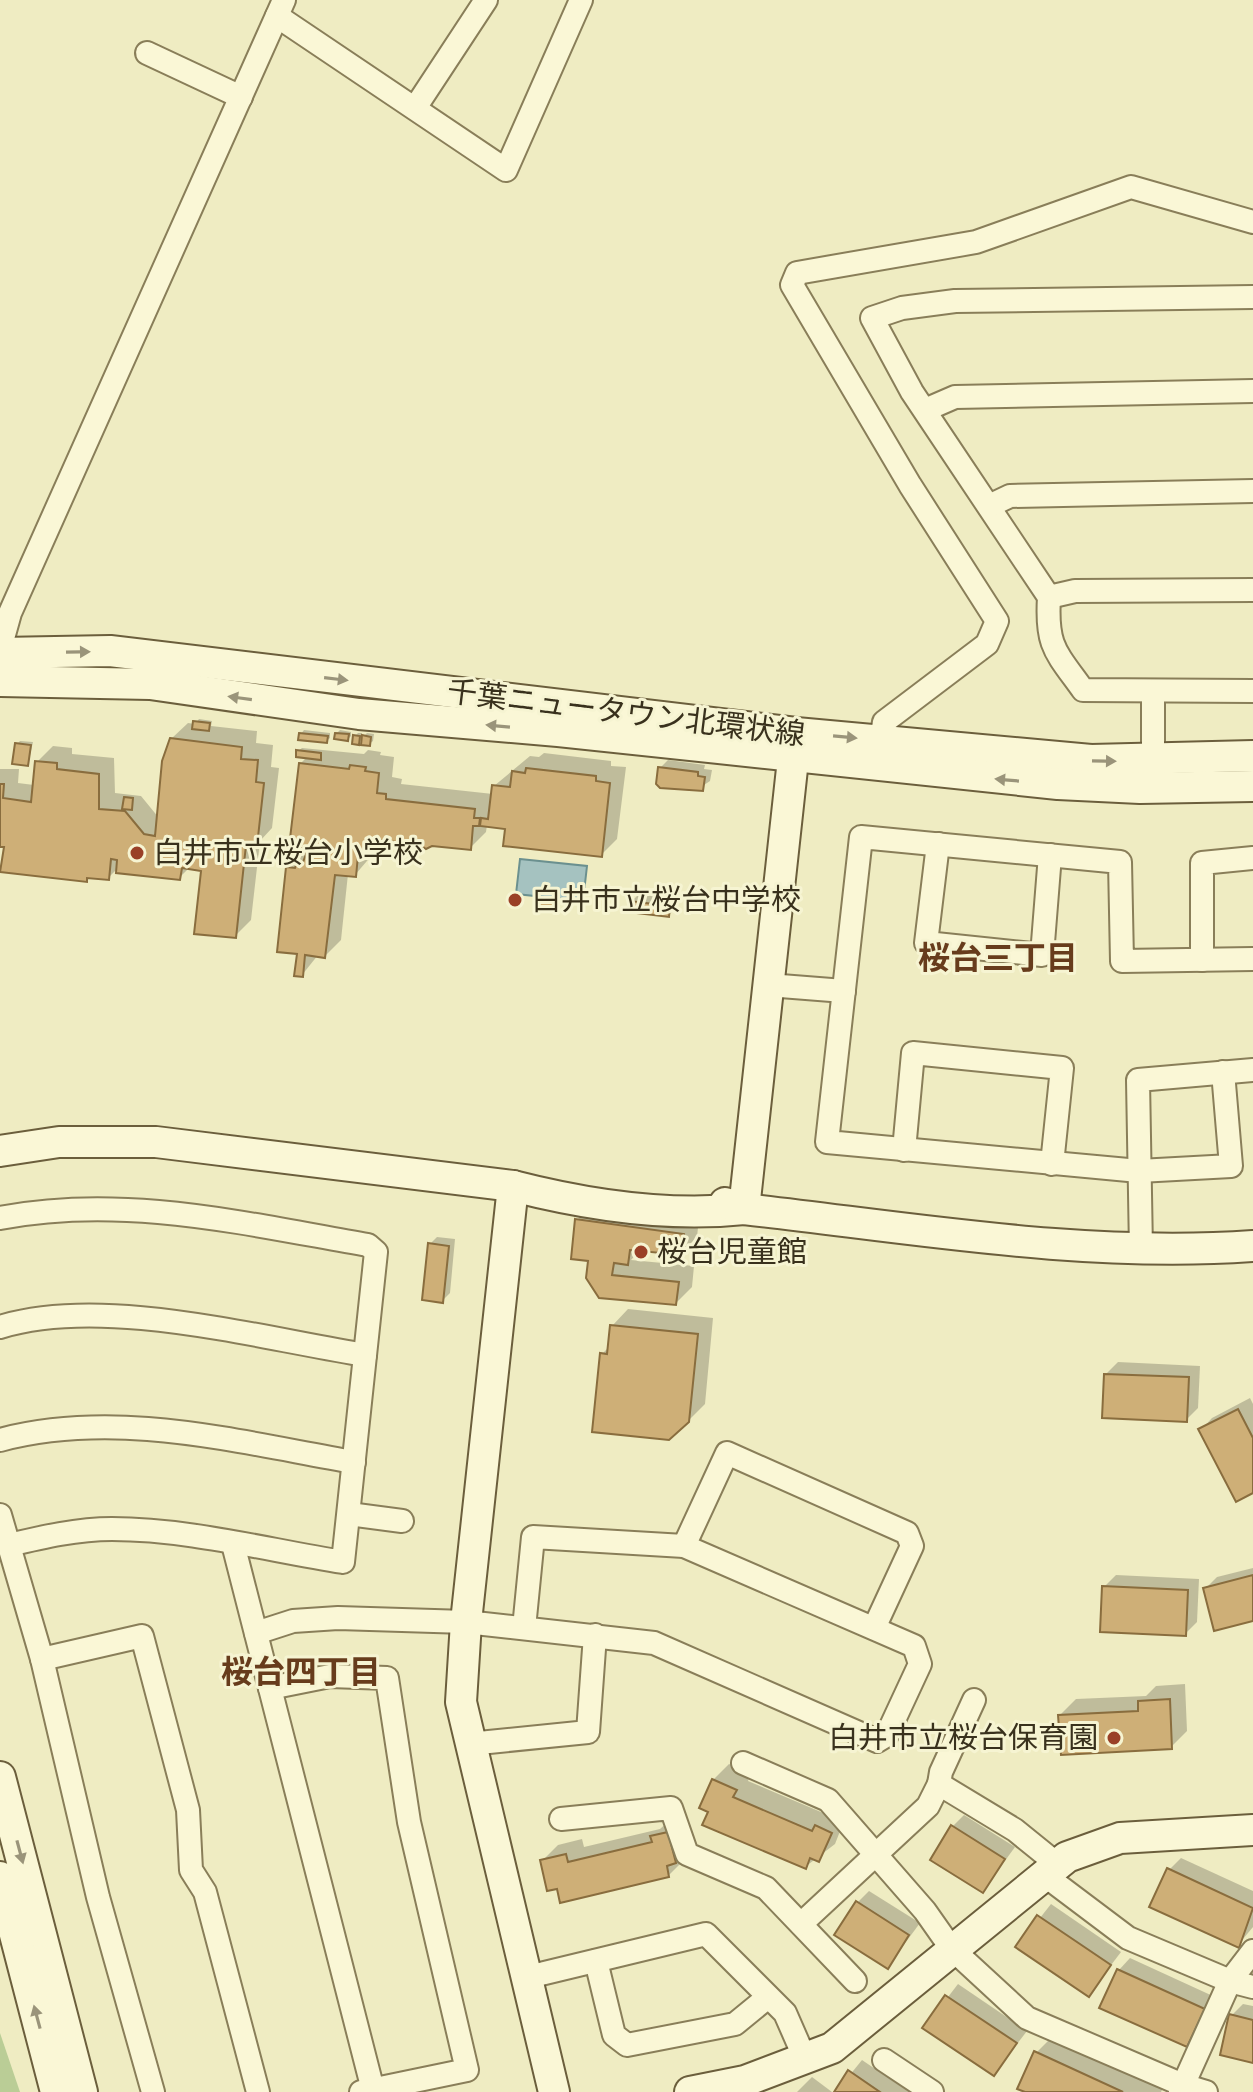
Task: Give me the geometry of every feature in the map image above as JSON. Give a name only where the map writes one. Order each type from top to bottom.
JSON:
[{"type":"street","points":[[415,108],[486,0]]},
{"type":"street","points":[[0,651],[10,613],[281,8],[415,108],[506,170],[581,0]]},
{"type":"street","points":[[147,53],[241,97]]},
{"type":"street","points":[[881,740],[884,722],[987,644],[997,621],[910,485],[792,285],[797,273],[976,242],[1131,187],[1253,222]]},
{"type":"street","points":[[1253,297],[955,301],[902,308],[872,318],[925,410],[1049,597],[1047,632],[1051,644],[1083,690],[1253,691]]},
{"type":"street","points":[[925,410],[955,397],[1253,391]]},
{"type":"street","points":[[989,506],[1010,496],[1253,491]]},
{"type":"street","points":[[1049,597],[1075,591],[1253,590]]},
{"type":"street","name":"千葉ニュータウン北環状線","points":[[0,651],[110,651],[1058,784],[1140,788],[1253,786]]},
{"type":"street","name":"千葉ニュータウン北環状線","points":[[0,681],[150,684],[359,714],[795,746],[881,740],[1091,760],[1153,762],[1253,756]]},
{"type":"street","points":[[1153,691],[1153,762]]},
{"type":"street","points":[[744,1209],[795,746]]},
{"type":"street","points":[[1223,1072],[1231,1166],[1139,1171],[827,1142],[861,837],[1120,862],[1122,961],[1253,959]]},
{"type":"street","points":[[938,844],[926,943],[1042,955],[1050,855]]},
{"type":"street","points":[[1202,960],[1202,863],[1253,858]]},
{"type":"street","points":[[768,985],[844,991]]},
{"type":"street","points":[[904,1150],[913,1053],[1062,1068],[1052,1164]]},
{"type":"street","points":[[1141,1250],[1138,1080],[1253,1070]]},
{"type":"street","points":[[0,1151],[59,1142],[156,1142],[513,1186],[553,1181],[704,1197],[744,1209],[1010,1240],[1141,1250],[1253,1246]]},
{"type":"street","points":[[513,1186],[466,1622],[461,1702],[524,1978],[554,2092]]},
{"type":"street","points":[[0,1218],[69,1207],[165,1211],[368,1245],[376,1252],[343,1562],[112,1529],[43,1536],[9,1545]]},
{"type":"street","points":[[0,1327],[71,1316],[152,1320],[365,1355]]},
{"type":"street","points":[[0,1440],[77,1425],[154,1428],[354,1462]]},
{"type":"street","points":[[684,1546],[727,1453],[907,1533],[912,1546],[875,1626]]},
{"type":"street","points":[[349,1514],[402,1521]]},
{"type":"street","points":[[0,1515],[42,1659],[98,1897],[153,2092]]},
{"type":"street","points":[[256,1633],[293,1621],[338,1618],[466,1622],[654,1643],[877,1741],[887,1735],[920,1664],[914,1646],[875,1626],[684,1546],[533,1537],[524,1628]]},
{"type":"street","points":[[233,1544],[367,2091],[467,2070],[409,1822],[387,1678],[330,1676],[270,1688]]},
{"type":"street","points":[[469,1744],[588,1732],[595,1635]]},
{"type":"street","points":[[42,1659],[142,1636],[188,1810],[191,1870],[205,1892],[258,2092]]},
{"type":"street","points":[[801,1924],[928,1806],[974,1700]]},
{"type":"street","points":[[743,1763],[828,1800],[925,1911],[951,1948],[1027,2018],[1181,2089],[1206,2092]]},
{"type":"street","points":[[0,1777],[82,2092]]},
{"type":"street","points":[[939,1784],[1015,1830],[1050,1869],[1128,1938],[1230,1981],[1253,1987]]},
{"type":"street","points":[[561,1819],[671,1808],[687,1854],[766,1888],[855,1981]]},
{"type":"street","points":[[690,2092],[740,2087],[806,2061],[862,2028],[951,1948],[1067,1857],[1120,1838],[1253,1830]]},
{"type":"street","points":[[0,1877],[56,2092]]},
{"type":"street","points":[[524,1978],[706,1934],[785,2013],[806,2061]]},
{"type":"street","points":[[1181,2089],[1230,1981],[1253,1951]]},
{"type":"street","points":[[596,1961],[614,2035],[627,2045],[735,2024],[768,1997]]},
{"type":"street","points":[[884,2060],[932,2092]]},
{"type":"green space","points":[[0,2033],[20,2092],[0,2092]]},
{"type":"water","points":[[520,859],[587,866],[583,901],[516,894]]},
{"type":"building","points":[[193,721],[210,723],[209,731],[192,729]]},
{"type":"building","points":[[299,733],[328,736],[327,743],[298,740]]},
{"type":"building","points":[[335,733],[349,734],[348,741],[334,739]]},
{"type":"building","points":[[353,735],[360,736],[359,745],[352,744]]},
{"type":"building","points":[[362,735],[371,737],[370,746],[361,745]]},
{"type":"building","points":[[170,738],[242,747],[241,759],[258,760],[256,782],[264,783],[257,846],[246,845],[236,938],[194,934],[201,871],[182,868],[180,880],[116,873],[117,860],[111,859],[109,880],[87,878],[87,882],[0,872],[4,847],[0,847],[0,784],[4,784],[3,798],[31,802],[35,761],[57,763],[57,769],[99,774],[99,809],[125,811],[144,834],[155,836],[162,761]]},
{"type":"building","points":[[15,743],[31,745],[28,766],[12,764]]},
{"type":"building","points":[[296,750],[321,753],[321,760],[296,757]]},
{"type":"building","points":[[299,763],[349,769],[350,765],[366,767],[365,771],[379,773],[377,793],[386,794],[386,799],[475,809],[474,818],[480,818],[479,826],[473,826],[471,850],[432,846],[426,849],[420,845],[381,840],[379,857],[358,855],[356,877],[335,875],[325,958],[305,955],[303,977],[294,976],[297,954],[277,952],[286,867],[295,868],[303,862],[308,849],[289,847]]},
{"type":"building","points":[[658,767],[698,772],[698,776],[705,777],[703,791],[660,788],[656,784]]},
{"type":"building","points":[[526,768],[596,776],[596,781],[610,783],[602,857],[503,846],[505,829],[480,826],[481,818],[488,819],[492,785],[510,787],[512,771],[525,773]]},
{"type":"building","points":[[124,797],[133,798],[132,810],[122,809]]},
{"type":"building","points":[[540,901],[553,902],[553,908],[539,906]]},
{"type":"building","points":[[629,901],[670,906],[669,917],[629,912]]},
{"type":"building","points":[[575,1219],[684,1234],[682,1255],[630,1250],[628,1265],[614,1263],[612,1275],[679,1282],[676,1305],[599,1298],[586,1278],[588,1261],[571,1259]]},
{"type":"building","points":[[428,1243],[449,1246],[443,1303],[422,1300]]},
{"type":"building","points":[[610,1325],[698,1334],[689,1422],[669,1440],[592,1432],[600,1353],[607,1354]]},
{"type":"building","points":[[1104,1374],[1189,1377],[1187,1422],[1102,1418]]},
{"type":"building","points":[[1238,1409],[1253,1438],[1253,1493],[1236,1502],[1198,1429]]},
{"type":"building","points":[[1253,1575],[1253,1621],[1214,1631],[1203,1588]]},
{"type":"building","points":[[1102,1586],[1188,1590],[1186,1636],[1100,1632]]},
{"type":"building","points":[[1170,1699],[1172,1749],[1061,1755],[1058,1715],[1138,1711],[1138,1701]]},
{"type":"building","points":[[712,1779],[737,1790],[733,1797],[812,1831],[815,1825],[832,1833],[819,1862],[810,1858],[806,1869],[702,1825],[708,1812],[699,1808]]},
{"type":"building","points":[[951,1825],[1005,1859],[983,1893],[930,1860]]},
{"type":"building","points":[[668,1832],[676,1863],[667,1866],[669,1877],[560,1903],[557,1889],[547,1891],[540,1860],[566,1854],[568,1862],[652,1842],[650,1836]]},
{"type":"building","points":[[1167,1868],[1253,1908],[1239,1948],[1149,1907]]},
{"type":"building","points":[[856,1901],[909,1935],[888,1969],[834,1935]]},
{"type":"building","points":[[1037,1915],[1111,1965],[1089,1997],[1015,1947]]},
{"type":"building","points":[[1117,1969],[1205,2009],[1187,2047],[1099,2008]]},
{"type":"building","points":[[945,1995],[1017,2043],[994,2076],[922,2028]]},
{"type":"building","points":[[1229,2014],[1253,2020],[1253,2063],[1220,2055]]},
{"type":"building","points":[[1034,2051],[1123,2092],[1025,2092],[1017,2089]]},
{"type":"building","points":[[848,2070],[880,2092],[834,2092]]},
{"type":"place","name":"白井市立桜台小学校","points":[[137,853]]},
{"type":"place","name":"白井市立桜台中学校","points":[[515,900]]},
{"type":"place","name":"桜台児童館","points":[[641,1252]]},
{"type":"place","name":"白井市立桜台保育園","points":[[1114,1738]]},
{"type":"district","name":"桜台三丁目","points":[[998,958]]},
{"type":"district","name":"桜台四丁目","points":[[301,1672]]}]
